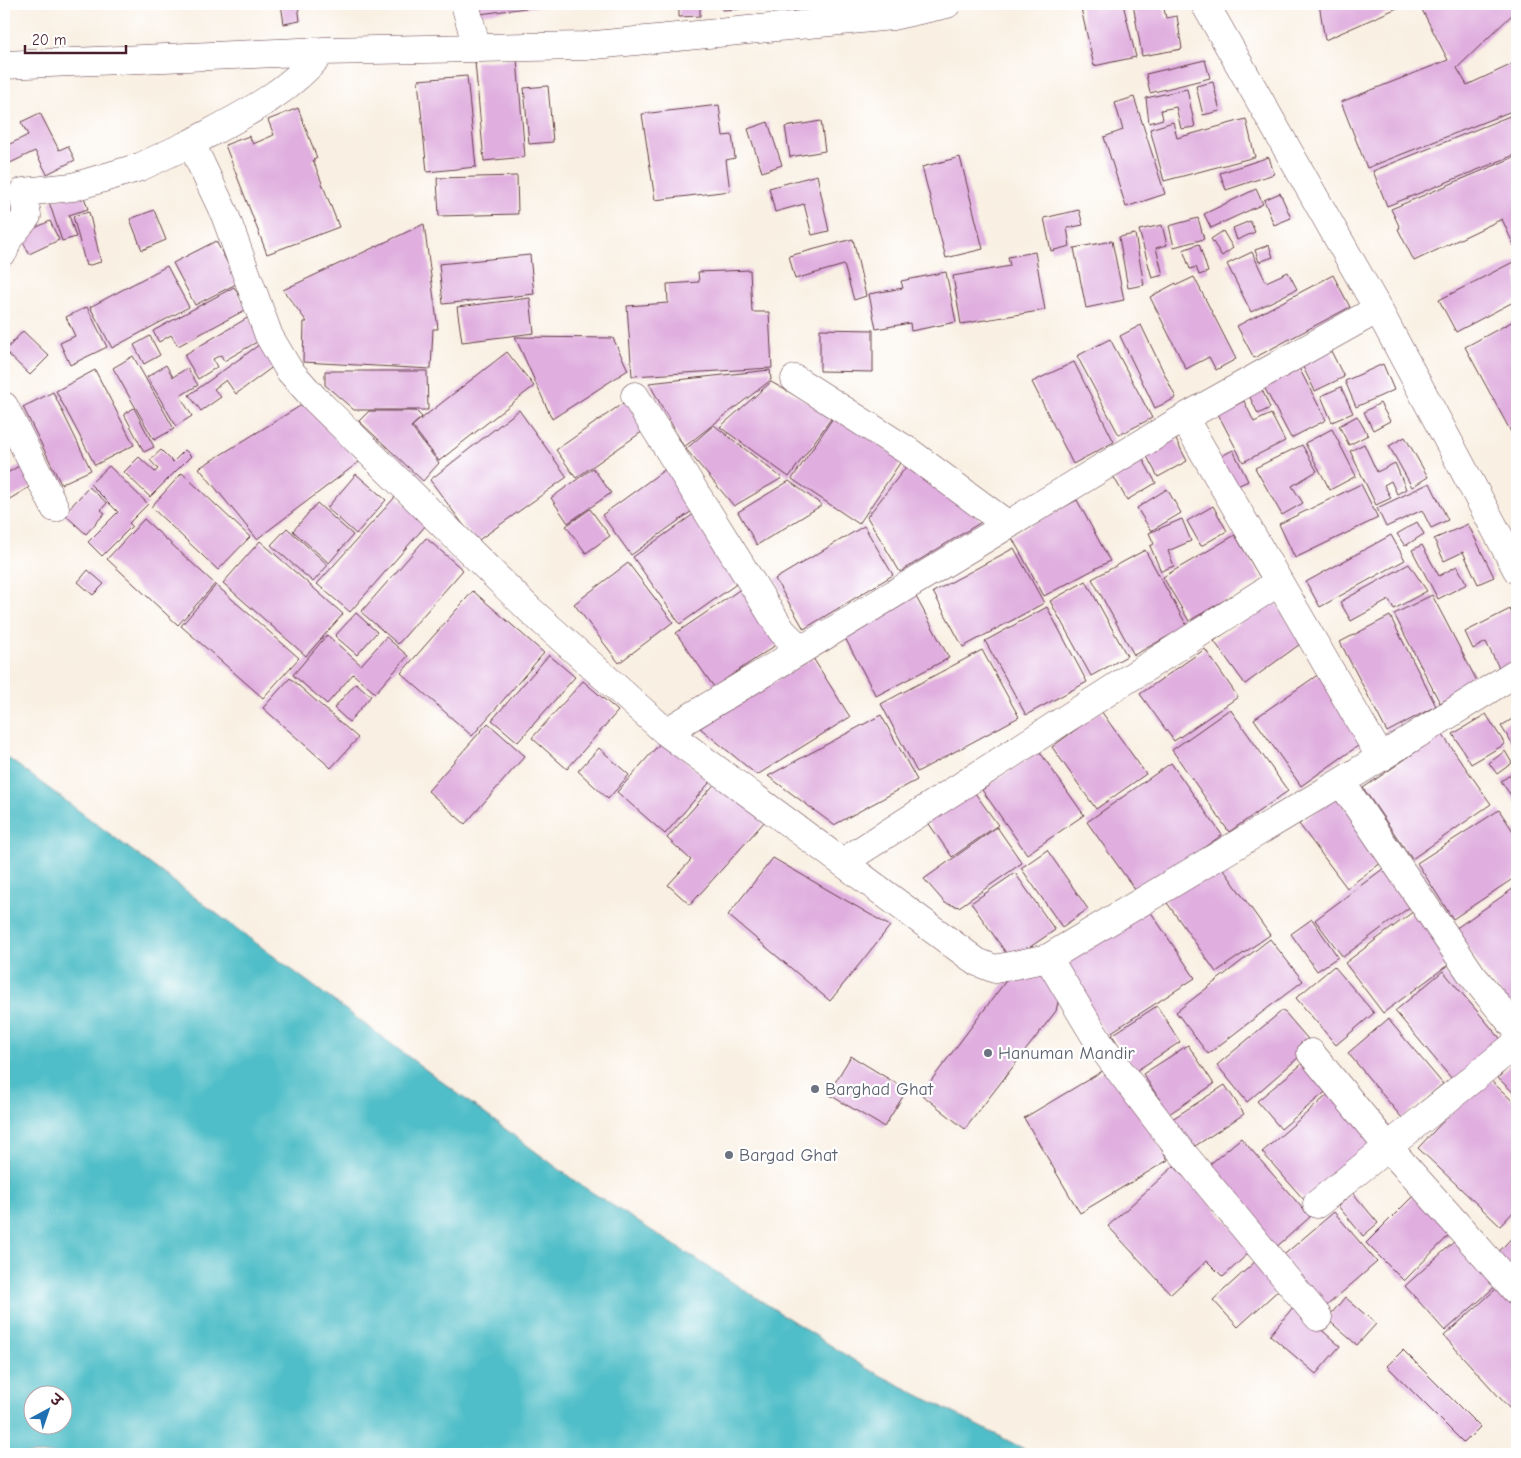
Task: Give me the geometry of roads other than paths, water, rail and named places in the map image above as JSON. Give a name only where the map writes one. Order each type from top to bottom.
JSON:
[{"type":"street","points":[[465,4],[477,48]]},
{"type":"street","points":[[4,65],[323,51],[585,46],[892,16],[947,4]]},
{"type":"street","points":[[1205,4],[1378,309],[1517,570]]},
{"type":"street","points":[[4,251],[8,239],[27,216],[13,191],[73,186],[140,167],[265,102],[305,73],[323,51]]},
{"type":"street","points":[[191,142],[225,215],[269,336],[288,370],[370,454],[530,610],[666,732],[977,962],[995,969],[1048,958],[1382,758],[1517,672]]},
{"type":"street","points":[[666,732],[1184,418],[1378,309]]},
{"type":"street","points":[[795,380],[908,451],[1008,525]]},
{"type":"street","points":[[635,396],[782,631],[801,650]]},
{"type":"street","points":[[4,406],[55,508]]},
{"type":"street","points":[[1184,418],[1382,758]]},
{"type":"street","points":[[843,862],[1279,582]]},
{"type":"street","points":[[1342,782],[1472,975],[1517,1030]]},
{"type":"street","points":[[1048,958],[1101,1046],[1231,1214],[1318,1317]]},
{"type":"street","points":[[1317,1204],[1517,1043]]},
{"type":"street","points":[[1311,1053],[1388,1147],[1517,1292]]},
{"type":"water","points":[[4,755],[579,1184],[866,1368],[1034,1454],[4,1454]]},
{"type":"place","name":"Hanuman Mandir","points":[[988,1053]]},
{"type":"place","name":"Barghad Ghat","points":[[815,1089]]},
{"type":"place","name":"Bargad Ghat","points":[[729,1155]]}]
